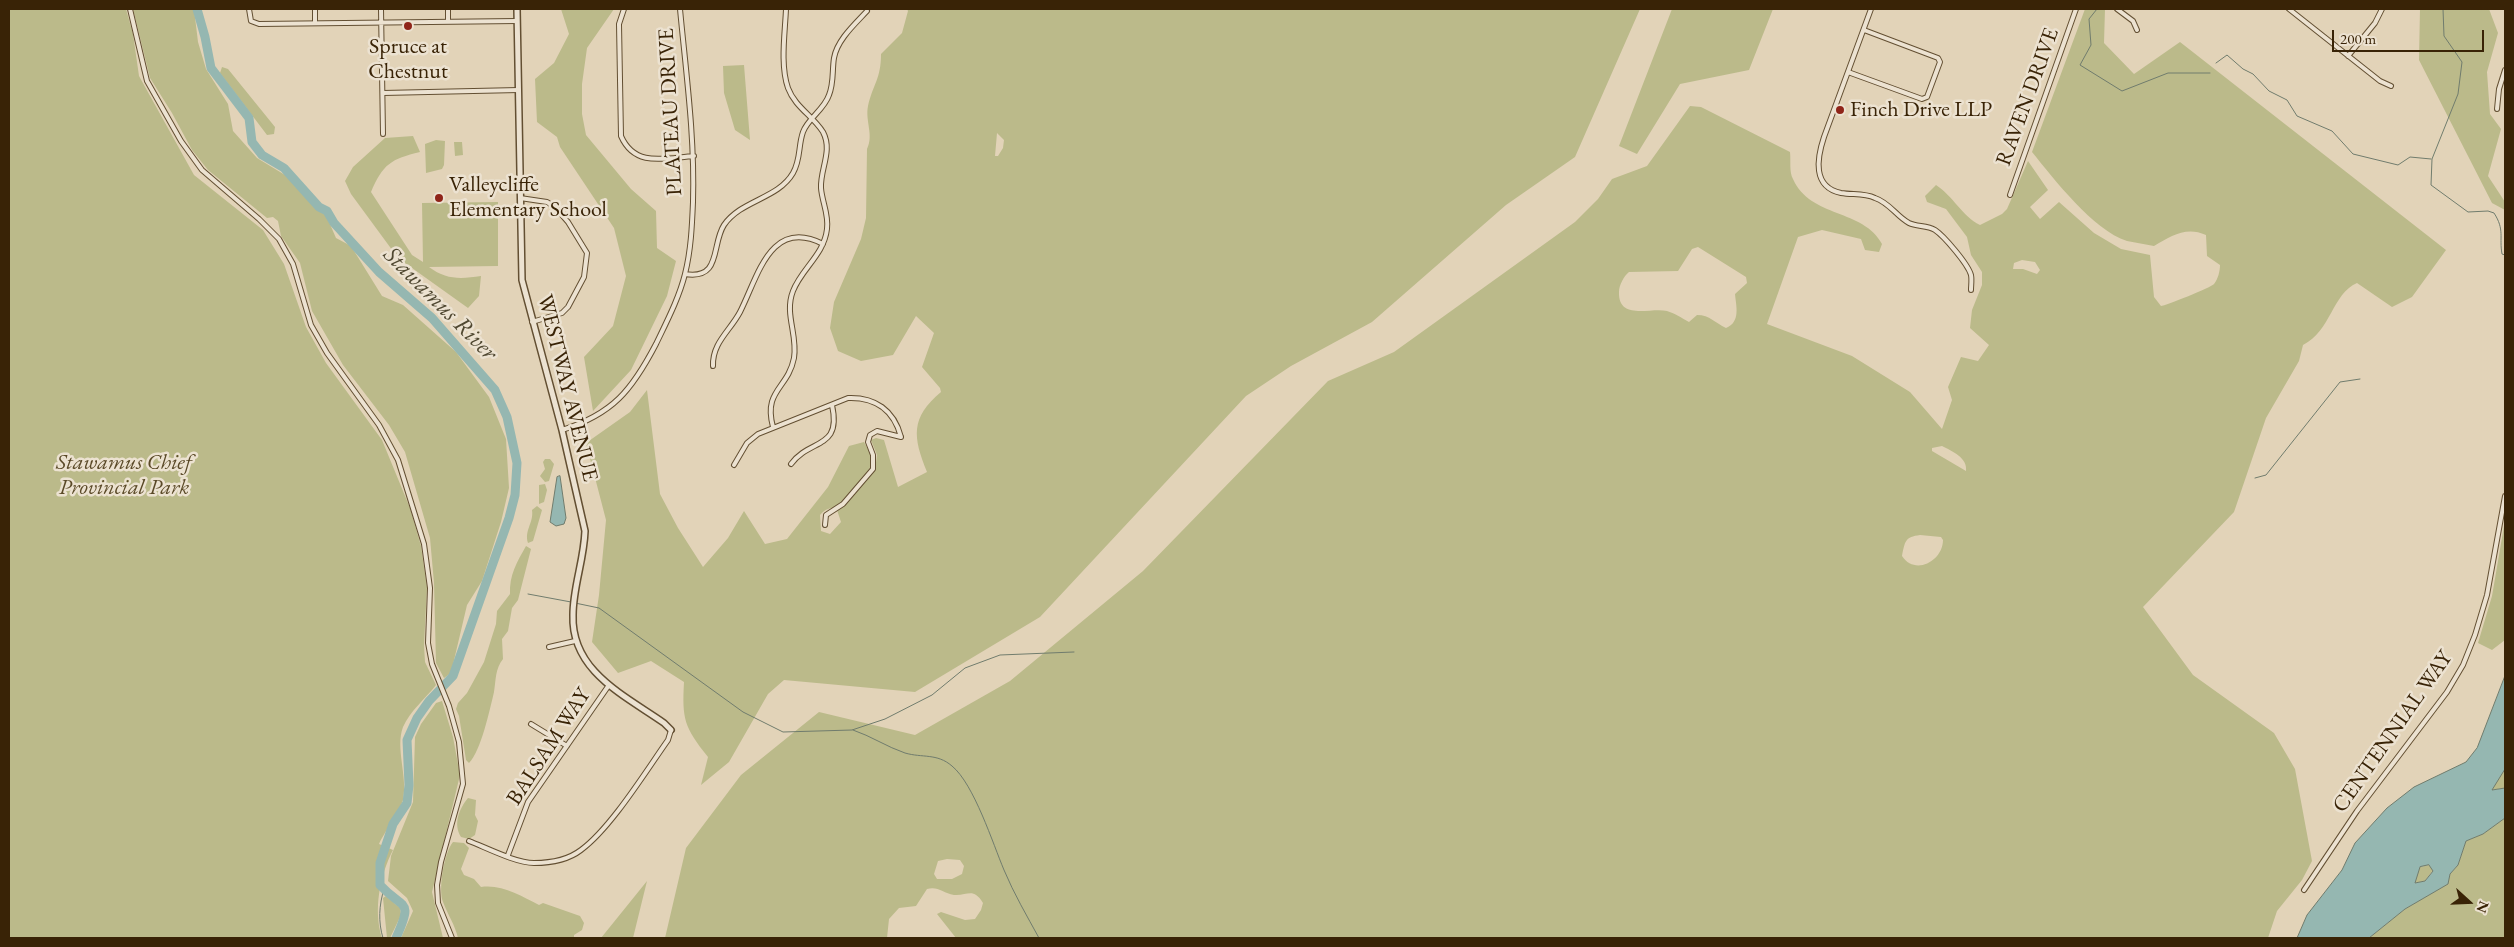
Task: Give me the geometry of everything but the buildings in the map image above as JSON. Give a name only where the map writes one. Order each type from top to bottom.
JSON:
[{"type":"street","points":[[130,9],[147,81],[181,140],[202,170],[259,218],[279,239],[293,264],[311,325],[390,443],[412,502],[424,544],[430,588],[428,644],[432,664],[446,696],[459,742],[463,784],[441,862],[437,885],[438,902],[452,938]]},
{"type":"street","points":[[249,9],[251,21],[259,24],[517,21]]},
{"type":"street","points":[[315,9],[316,23]]},
{"type":"street","points":[[381,9],[383,134]]},
{"type":"street","points":[[448,9],[448,21]]},
{"type":"street","name":"WESTWAY AVENUE","points":[[517,9],[520,265],[532,322],[562,430],[585,532],[585,548],[572,614],[575,641],[588,666],[609,685],[669,726],[671,730]]},
{"type":"street","points":[[624,9],[619,24],[621,136],[633,154],[648,159],[694,156]]},
{"type":"street","name":"PLATEAU DRIVE","points":[[562,430],[606,411],[628,390],[644,367],[685,274],[692,232],[694,156],[680,9]]},
{"type":"street","points":[[773,427],[770,414],[772,399],[791,368],[795,350],[789,310],[791,296],[797,282],[823,244],[827,229],[827,215],[821,180],[827,143],[820,129],[795,102],[786,80],[786,9]]},
{"type":"street","points":[[1872,9],[1818,158],[1817,169],[1821,179],[1839,193],[1863,194],[1879,199],[1909,222],[1929,227],[1938,233],[1969,270],[1972,280],[1971,290]]},
{"type":"street","name":"RAVEN DRIVE","points":[[2010,195],[2076,9]]},
{"type":"street","points":[[2117,9],[2133,21],[2137,30]]},
{"type":"street","points":[[2289,9],[2380,81],[2391,86]]},
{"type":"street","points":[[2348,56],[2370,29],[2382,9]]},
{"type":"street","points":[[685,274],[696,275],[710,267],[716,256],[720,233],[733,214],[776,190],[789,179],[799,159],[803,131],[830,94],[834,59],[838,45],[867,11]]},
{"type":"street","points":[[1848,72],[1922,99],[1926,97],[1940,62],[1938,58],[1864,30]]},
{"type":"street","points":[[2497,109],[2499,89],[2505,70]]},
{"type":"street","points":[[383,94],[519,90]]},
{"type":"street","points":[[520,198],[547,202],[555,207],[568,222],[587,253],[584,277],[568,307],[562,313],[532,322]]},
{"type":"street","points":[[713,366],[717,346],[740,313],[770,251],[781,241],[794,237],[810,238],[823,244]]},
{"type":"street","points":[[734,465],[747,443],[758,434],[773,427],[848,398],[860,397],[881,404],[898,427],[901,437],[877,431],[870,435],[868,442],[874,455],[873,469],[843,504],[826,515],[824,525]]},
{"type":"street","points":[[791,464],[799,454],[823,443],[831,434],[835,421],[832,405]]},
{"type":"street","name":"CENTENNIAL WAY","points":[[2304,890],[2357,811],[2447,692],[2463,665],[2475,634],[2486,595],[2505,496]]},
{"type":"street","points":[[549,647],[575,641]]},
{"type":"street","name":"BALSAM WAY","points":[[508,855],[528,802],[609,685]]},
{"type":"street","points":[[532,724],[567,746]]},
{"type":"street","points":[[469,841],[534,863],[557,861],[581,850],[604,828],[668,740],[671,730]]},
{"type":"green space","name":"Stawamus Chief Provincial Park","points":[[9,9],[126,9],[133,34],[139,76],[194,175],[263,230],[284,264],[306,327],[326,363],[382,440],[410,508],[421,546],[427,587],[425,662],[436,685],[410,716],[403,727],[401,735],[400,744],[404,782],[403,800],[379,844],[393,850],[381,881],[379,893],[378,916],[382,938],[9,938]]},
{"type":"green space","points":[[133,9],[194,9],[198,42],[206,69],[228,104],[233,131],[257,158],[285,175],[326,215],[336,238],[351,246],[382,296],[403,305],[456,352],[489,397],[506,439],[509,488],[501,522],[482,581],[467,605],[451,673],[444,678],[436,663],[434,583],[430,538],[405,452],[389,425],[343,365],[312,311],[300,263],[281,236],[278,221],[273,217],[267,218],[208,170],[192,150],[150,78]]},
{"type":"green space","points":[[561,9],[614,9],[587,48],[582,84],[582,114],[586,135],[631,189],[656,211],[657,248],[676,261],[667,296],[631,370],[593,411],[584,357],[613,326],[626,276],[614,228],[560,147],[557,137],[537,122],[535,79],[554,63],[569,34]]},
{"type":"green space","points":[[907,9],[1640,9],[1575,157],[1506,205],[1372,322],[1291,366],[1246,396],[1040,617],[915,692],[784,680],[768,694],[729,762],[701,785],[708,757],[694,738],[686,722],[684,714],[684,682],[651,661],[618,673],[592,642],[599,595],[606,520],[586,443],[630,412],[647,390],[660,494],[678,528],[703,567],[728,538],[744,511],[765,544],[787,539],[828,487],[849,446],[864,442],[871,455],[872,464],[845,499],[837,506],[826,510],[820,515],[821,531],[830,534],[841,522],[837,510],[875,470],[877,455],[871,440],[876,438],[884,440],[898,487],[927,472],[919,448],[917,429],[924,411],[941,392],[940,388],[922,367],[934,333],[916,316],[893,355],[861,361],[838,351],[830,328],[834,302],[861,239],[866,218],[867,149],[870,138],[868,106],[878,76],[881,54],[902,33]],"holes":[[[997,133],[1004,140],[1003,148],[998,156],[995,156]]]},
{"type":"green space","points":[[1672,9],[1773,9],[1749,70],[1680,84],[1637,154],[1619,146]]},
{"type":"green space","points":[[2085,9],[2105,9],[2104,43],[2134,74],[2180,42],[2446,250],[2412,297],[2392,307],[2357,283],[2342,295],[2320,331],[2303,345],[2299,361],[2266,418],[2234,512],[2143,607],[2193,675],[2274,733],[2295,769],[2312,861],[2302,880],[2277,911],[2268,938],[956,938],[937,914],[941,912],[965,920],[975,919],[983,903],[976,895],[970,893],[954,895],[931,888],[927,889],[916,906],[899,908],[889,919],[887,938],[665,938],[686,848],[741,775],[819,712],[915,735],[1010,681],[1143,571],[1328,381],[1394,352],[1575,222],[1598,199],[1612,179],[1647,166],[1690,106],[1701,107],[1790,152],[1792,176],[1801,192],[1812,201],[1863,225],[1874,233],[1882,244],[1879,252],[1865,250],[1861,239],[1822,230],[1798,237],[1767,324],[1852,356],[1910,392],[1942,429],[1952,400],[1948,387],[1961,357],[1978,361],[1989,345],[1970,328],[1972,310],[1982,285],[1982,272],[1971,255],[1967,237],[1946,209],[1927,202],[1925,196],[1936,185],[1980,225],[2002,214],[2007,209],[2028,161],[2048,190],[2030,207],[2040,219],[2059,202],[2094,233],[2121,249],[2150,255],[2154,297],[2161,306],[2205,289],[2217,280],[2220,265],[2207,256],[2206,235],[2199,232],[2179,233],[2154,246],[2127,241],[2114,235],[2088,215],[2075,202],[2032,152]],"holes":[[[1698,247],[1746,277],[1747,283],[1735,294],[1736,318],[1731,325],[1726,328],[1702,315],[1697,315],[1689,322],[1667,311],[1637,311],[1624,307],[1620,301],[1619,289],[1629,272],[1678,271],[1692,249]],[[2022,260],[2035,262],[2040,270],[2037,274],[2023,269],[2013,269],[2014,263]],[[1942,446],[1955,453],[1964,462],[1966,471],[1932,451],[1932,448]],[[1920,535],[1941,537],[1943,540],[1942,548],[1933,560],[1921,565],[1914,565],[1907,562],[1902,556],[1905,543],[1911,537]],[[947,859],[960,860],[964,866],[962,874],[952,879],[937,879],[934,874],[938,861]]]},
{"type":"green space","points":[[2420,9],[2489,9],[2498,33],[2487,72],[2490,114],[2501,129],[2488,176],[2505,202],[2505,210],[2492,203],[2419,60]]},
{"type":"green space","points":[[744,65],[750,140],[735,130],[724,93],[723,66]]},
{"type":"green space","points":[[222,67],[228,69],[275,127],[274,134],[267,135],[220,73]]},
{"type":"green space","points":[[413,136],[420,152],[402,157],[389,164],[380,175],[371,192],[412,255],[423,262],[422,203],[498,202],[498,266],[429,267],[448,276],[467,278],[481,276],[479,296],[468,308],[398,258],[351,194],[345,181],[353,167],[385,138]]},
{"type":"green space","points":[[436,140],[445,141],[444,165],[442,169],[426,173],[425,144]]},
{"type":"green space","points":[[454,142],[462,142],[463,155],[455,156]]},
{"type":"green space","points":[[545,459],[550,459],[554,464],[549,481],[545,482],[540,476],[545,469],[543,462]]},
{"type":"green space","points":[[545,484],[547,490],[544,502],[539,504],[539,485]]},
{"type":"green space","points":[[537,506],[542,510],[533,541],[528,543],[527,534],[532,519],[532,510]]},
{"type":"green space","points":[[2505,520],[2505,640],[2492,650],[2478,643],[2492,596]]},
{"type":"green space","points":[[526,546],[531,549],[518,600],[512,608],[508,631],[502,639],[503,659],[497,671],[494,692],[481,740],[469,763],[466,760],[459,716],[456,709],[484,662],[496,624],[497,611],[510,594],[512,575]]},
{"type":"green space","points":[[442,701],[453,737],[460,775],[432,892],[443,938],[401,938],[413,911],[407,898],[388,881],[391,856],[413,802],[415,737],[421,724],[436,703]]},
{"type":"green space","points":[[2505,769],[2505,788],[2491,790],[2503,770]]},
{"type":"green space","points":[[468,798],[476,800],[475,815],[478,821],[475,835],[469,839],[461,837],[457,827],[458,817]]},
{"type":"green space","points":[[2505,818],[2505,938],[2369,938],[2405,909],[2447,884],[2450,874],[2458,865],[2466,841],[2483,834]]},
{"type":"green space","points":[[453,842],[464,843],[469,848],[461,869],[464,875],[474,879],[481,887],[504,889],[539,905],[543,903],[580,916],[584,923],[582,930],[574,935],[574,938],[458,938],[443,902],[441,889],[447,854]]},
{"type":"green space","points":[[2429,865],[2433,870],[2425,881],[2414,883],[2420,867]]},
{"type":"green space","points":[[647,881],[633,938],[601,938]]},
{"type":"green space","points":[[386,896],[400,908],[401,915],[390,938],[387,938],[383,898]]},
{"type":"water","points":[[560,476],[566,518],[564,524],[556,526],[550,522],[557,477]]},
{"type":"water","points":[[2505,676],[2505,769],[2492,790],[2505,788],[2505,818],[2483,834],[2466,841],[2458,865],[2450,874],[2448,884],[2405,909],[2369,938],[2297,938],[2307,915],[2342,870],[2355,843],[2387,808],[2414,787],[2466,762],[2477,748]],"holes":[[[2429,865],[2433,871],[2425,881],[2415,883],[2420,867]]]},
{"type":"waterway","name":"Stawamus River","points":[[197,9],[211,68],[249,118],[252,142],[262,155],[284,168],[319,207],[327,211],[334,223],[379,272],[432,318],[495,390],[507,417],[517,463],[515,495],[509,518],[453,676],[429,701],[417,718],[407,740],[409,785],[407,803],[393,824],[380,863],[380,885],[400,902],[405,910],[396,938]]},
{"type":"waterway","points":[[2097,9],[2089,19],[2091,45],[2080,65],[2122,91],[2168,73],[2210,73]]},
{"type":"waterway","points":[[2443,9],[2444,36],[2462,62],[2458,94],[2432,159],[2431,185],[2468,212],[2488,211],[2494,213],[2501,229],[2501,248],[2502,254],[2505,255]]},
{"type":"waterway","points":[[2216,63],[2227,55],[2243,69],[2253,74],[2269,91],[2287,100],[2297,116],[2332,131],[2353,154],[2398,165],[2410,157],[2431,159]]},
{"type":"waterway","points":[[2255,478],[2266,475],[2340,382],[2360,379]]},
{"type":"waterway","points":[[528,594],[571,602]]},
{"type":"waterway","points":[[575,603],[599,608],[743,712],[783,732],[852,730],[885,719],[932,695],[965,668],[1000,655],[1074,652]]},
{"type":"waterway","points":[[853,730],[905,753],[935,757],[952,766],[968,786],[989,830],[1008,879],[1039,938]]},
{"type":"waterway","points":[[383,938],[380,914],[384,889]]},
{"type":"place","name":"Spruce at Chestnut","points":[[408,26]]},
{"type":"place","name":"Finch Drive LLP","points":[[1840,110]]},
{"type":"place","name":"Valleycliffe Elementary School","points":[[439,198]]}]
